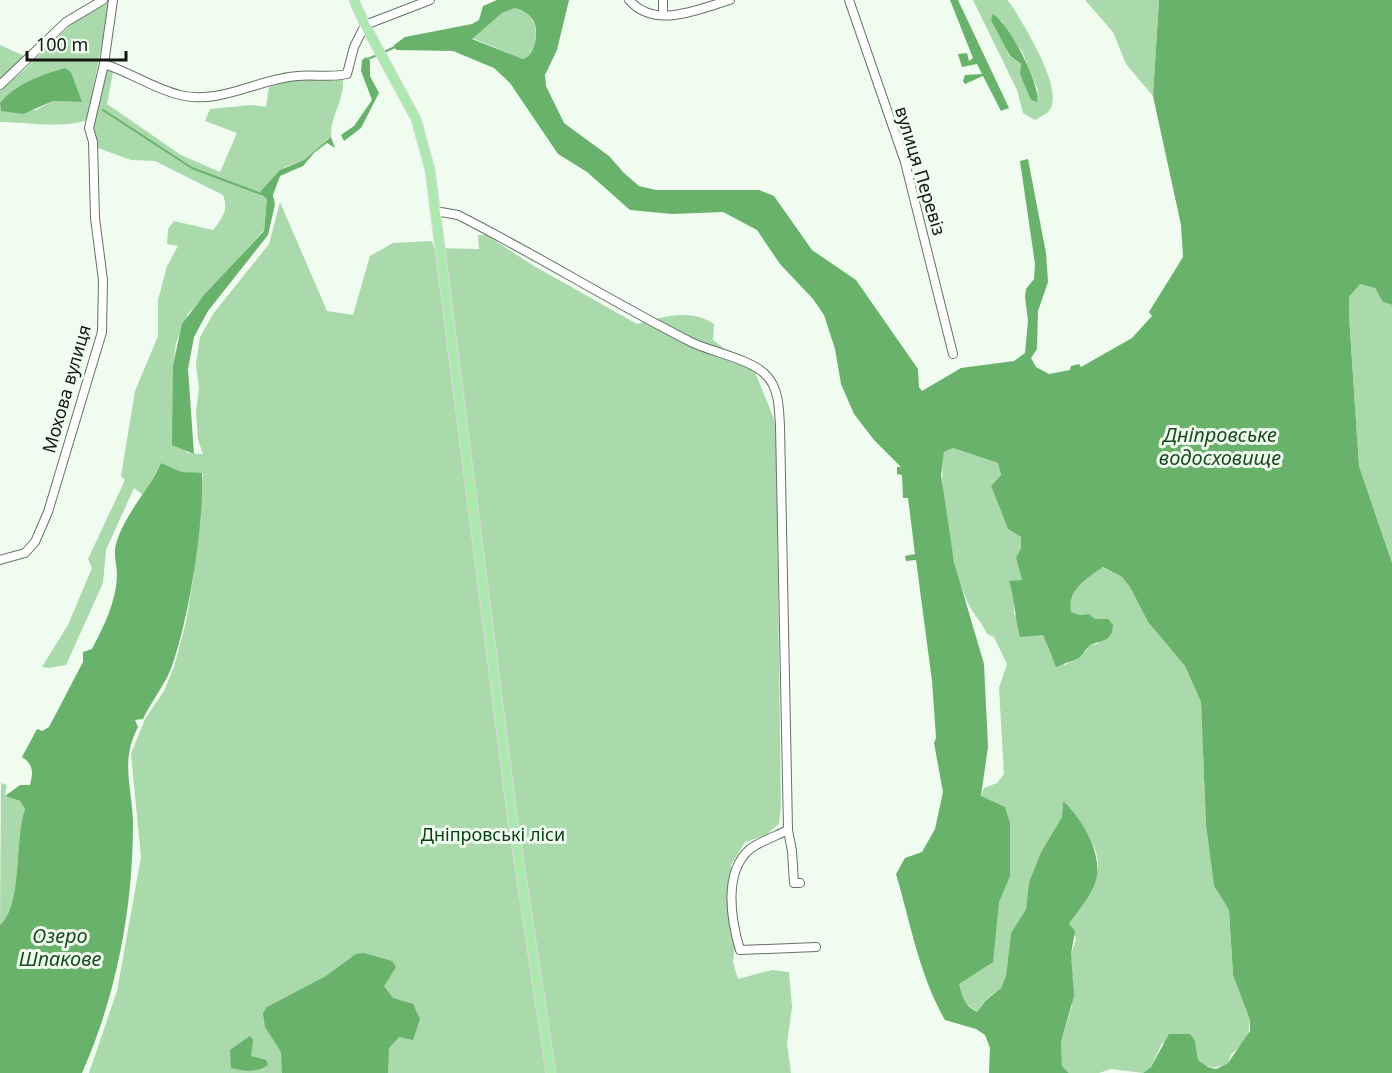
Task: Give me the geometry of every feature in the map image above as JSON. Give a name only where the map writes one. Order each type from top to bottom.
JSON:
[{"type":"main road","points":[[354,0],[365,25],[406,97],[422,136],[435,211],[508,789],[551,1073]]},
{"type":"street","points":[[0,85],[66,22],[103,0]]},
{"type":"street","points":[[112,0],[104,64],[180,95],[200,98],[296,76],[323,77],[347,74],[354,47],[365,25],[430,0]]},
{"type":"street","points":[[629,0],[644,11],[671,17],[730,0]]},
{"type":"street","points":[[663,0],[663,15]]},
{"type":"street","name":"вулиця Перевіз","points":[[849,0],[905,162],[953,354]]},
{"type":"street","name":"Мохова вулиця","points":[[0,560],[25,553],[35,542],[48,512],[102,333],[103,280],[95,218],[93,142],[89,128],[104,64]]},
{"type":"street","points":[[435,211],[459,215],[648,321],[703,348],[751,366],[766,374],[776,388],[780,426],[788,830],[794,883],[800,883]]},
{"type":"street","points":[[788,830],[750,850],[741,860],[731,891],[736,936],[740,950],[816,947]]},
{"type":"green space","points":[[973,0],[1007,0],[1010,3],[1045,67],[1053,95],[1051,108],[1035,120],[1023,113],[1017,90]],"holes":[[[1001,19],[1008,35],[1022,51],[1039,93],[1020,74],[1021,64],[1009,56]]]},
{"type":"green space","points":[[1085,0],[1159,0],[1153,96],[1126,64],[1113,32]]},
{"type":"green space","points":[[110,3],[87,120],[56,125],[0,122],[0,105],[1,111],[36,110],[53,101],[81,102],[71,72],[65,68],[21,85],[0,103],[0,90],[81,15]]},
{"type":"green space","points":[[515,8],[529,16],[534,23],[536,35],[534,47],[527,57],[523,59],[472,38],[502,13]]},
{"type":"green space","points":[[0,45],[24,56],[0,80]]},
{"type":"green space","name":"Дніпровські ліси","points":[[108,69],[113,72],[107,104],[181,155],[220,172],[237,133],[205,121],[210,109],[252,105],[266,107],[269,87],[296,79],[343,79],[342,94],[331,129],[331,137],[304,160],[285,167],[271,180],[265,195],[267,199],[264,230],[188,314],[176,343],[173,365],[173,437],[188,453],[203,454],[198,440],[196,412],[199,388],[196,365],[200,337],[213,314],[269,244],[280,202],[327,311],[353,315],[370,256],[393,243],[432,241],[434,248],[479,249],[478,235],[486,235],[534,266],[637,324],[676,315],[705,319],[714,324],[713,340],[755,372],[774,419],[776,437],[781,807],[779,824],[766,835],[745,842],[731,865],[732,934],[735,945],[733,962],[738,979],[772,970],[789,972],[792,1007],[787,1043],[791,1073],[89,1073],[117,991],[141,857],[131,754],[145,719],[164,691],[174,667],[186,622],[193,579],[203,474],[182,472],[161,463],[143,495],[134,488],[106,550],[103,583],[66,665],[42,667],[68,625],[92,568],[88,559],[125,480],[121,476],[135,391],[158,336],[158,300],[167,266],[178,246],[167,244],[168,229],[174,221],[213,230],[225,210],[223,195],[155,161],[131,160],[98,148],[92,126]]},
{"type":"green space","points":[[1360,284],[1375,288],[1383,302],[1392,305],[1392,563],[1359,466],[1349,297]]},
{"type":"green space","points":[[953,448],[998,463],[1001,475],[991,486],[1008,529],[1021,537],[1021,548],[1016,558],[1022,580],[1009,582],[1015,599],[1014,614],[1043,635],[1052,658],[1065,665],[1086,651],[1090,645],[1098,644],[1095,619],[1089,614],[1080,615],[1071,612],[1071,604],[1080,585],[1102,567],[1122,577],[1130,587],[1148,622],[1185,666],[1201,702],[1206,825],[1214,886],[1229,910],[1233,975],[1250,1020],[1248,1038],[1231,1055],[1228,1063],[1212,1067],[1202,1063],[1198,1060],[1195,1041],[1162,1043],[1151,1067],[1143,1073],[1111,1069],[1099,1073],[1069,1073],[1062,1066],[1061,1042],[1072,1006],[1071,954],[1076,939],[1069,924],[1091,889],[1098,866],[1095,850],[1086,831],[1063,802],[1062,817],[1041,852],[1029,882],[1026,909],[1011,933],[1006,976],[1001,988],[986,999],[977,1012],[963,1001],[959,984],[981,797],[984,788],[997,783],[1004,774],[999,688],[1007,664],[994,637],[987,634],[970,607],[962,588],[952,550],[944,507],[942,467],[944,452]]},
{"type":"green space","points":[[1,783],[7,785],[5,796],[20,801],[25,809],[12,903],[7,916],[0,925]]},
{"type":"water","name":"Дніпровське водосховище","points":[[497,0],[569,0],[557,50],[545,75],[546,86],[564,123],[609,156],[639,186],[656,190],[759,190],[774,196],[812,250],[856,280],[918,369],[919,387],[922,391],[961,368],[1014,361],[1025,353],[1028,321],[1025,297],[1026,289],[1034,279],[1035,264],[1020,161],[1028,159],[1046,253],[1048,282],[1038,311],[1037,349],[1031,358],[1036,367],[1049,374],[1070,370],[1071,366],[1079,364],[1081,367],[1132,338],[1152,316],[1149,312],[1183,257],[1181,225],[1153,96],[1159,0],[1392,0],[1392,305],[1383,302],[1375,288],[1360,284],[1349,297],[1349,316],[1359,466],[1392,563],[1392,1073],[1143,1073],[1151,1067],[1169,1034],[1190,1034],[1195,1041],[1198,1060],[1216,1069],[1228,1063],[1250,1031],[1250,1020],[1233,975],[1229,910],[1214,886],[1206,825],[1201,702],[1185,666],[1148,622],[1130,587],[1122,577],[1103,567],[1085,580],[1075,591],[1072,597],[1071,612],[1080,615],[1089,614],[1095,619],[1108,619],[1113,625],[1112,633],[1107,639],[1090,645],[1079,658],[1056,667],[1043,635],[1020,637],[1009,581],[1022,580],[1016,558],[1021,548],[1021,537],[1008,529],[991,486],[1001,475],[998,463],[953,448],[944,452],[941,475],[954,562],[984,664],[988,747],[981,796],[1005,807],[1010,823],[1010,876],[999,902],[993,962],[959,984],[969,1007],[977,1012],[986,1000],[1001,988],[1006,976],[1011,933],[1026,909],[1029,882],[1041,852],[1062,817],[1063,801],[1077,817],[1089,837],[1094,848],[1097,870],[1091,891],[1069,924],[1075,931],[1071,954],[1074,996],[1061,1042],[1062,1066],[1069,1073],[989,1073],[990,1048],[985,1035],[976,1029],[945,1020],[936,1003],[916,949],[896,874],[905,858],[922,852],[935,829],[943,792],[934,743],[936,738],[932,681],[916,560],[906,561],[905,556],[915,554],[908,498],[903,498],[902,475],[897,474],[897,467],[901,467],[874,440],[854,414],[841,384],[835,349],[824,315],[813,299],[780,264],[757,230],[723,212],[672,214],[630,210],[587,172],[558,154],[510,83],[494,68],[453,51],[396,50],[394,45],[405,37],[472,24],[479,20],[483,6]],"holes":[[[515,8],[526,13],[534,22],[535,44],[527,57],[523,59],[472,39],[502,13]]]},
{"type":"water","points":[[950,0],[958,0],[1009,108],[1001,111],[983,76],[965,84],[963,81],[965,75],[982,74],[977,64],[962,67],[958,54],[967,53],[969,61],[973,58]]},
{"type":"water","points":[[993,14],[1015,41],[1029,68],[1037,93],[1037,102],[1031,100],[1020,74],[1021,64],[1010,56],[991,20]]},
{"type":"water","points":[[366,57],[370,61],[370,76],[379,93],[361,128],[344,141],[341,135],[354,126],[372,100],[361,71],[362,60]]},
{"type":"water","points":[[65,68],[71,72],[82,102],[53,101],[23,114],[1,111],[0,103],[14,90],[39,77]]},
{"type":"water","points":[[331,137],[335,148],[327,143],[303,166],[280,176],[273,195],[275,204],[268,235],[208,311],[194,337],[188,369],[194,454],[172,445],[173,365],[182,324],[204,295],[264,231],[267,199],[261,191],[280,170],[304,160]]},
{"type":"water","name":"Озеро Шпакове","points":[[161,463],[182,472],[202,473],[201,518],[184,623],[172,666],[143,719],[135,720],[138,727],[129,751],[128,774],[133,822],[131,878],[124,934],[114,981],[100,1028],[82,1073],[0,1073],[0,925],[7,916],[12,903],[25,809],[20,801],[5,796],[20,785],[30,785],[32,769],[22,757],[37,729],[42,731],[49,727],[83,662],[83,652],[92,649],[101,632],[109,614],[116,586],[115,548],[120,533]]},
{"type":"water","points":[[364,953],[392,961],[396,967],[384,986],[393,998],[413,1004],[420,1019],[413,1040],[399,1037],[389,1048],[388,1073],[282,1073],[281,1052],[265,1027],[263,1013],[267,1007],[326,976],[356,954]]},
{"type":"water","points":[[250,1036],[253,1040],[251,1056],[266,1060],[268,1065],[255,1070],[231,1068],[230,1050]]},
{"type":"waterway","points":[[382,53],[395,47]]},
{"type":"waterway","points":[[368,59],[377,55]]},
{"type":"waterway","points":[[103,110],[192,168],[261,194]]}]
